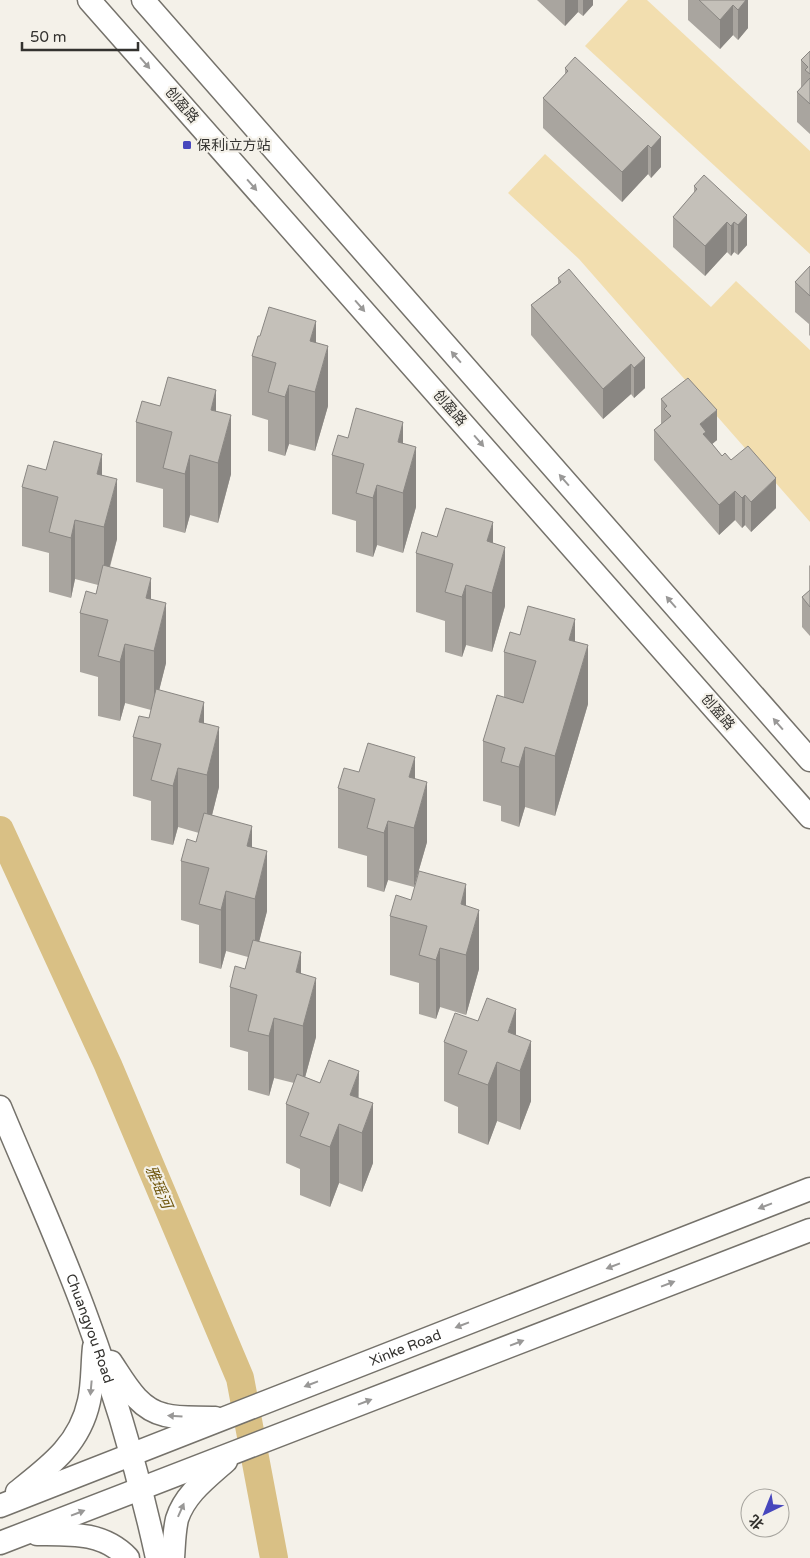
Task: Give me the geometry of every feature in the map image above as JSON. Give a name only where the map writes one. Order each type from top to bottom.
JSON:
[{"type":"street","name":"创盈路","points":[[90,0],[810,816]]},
{"type":"street","points":[[143,0],[810,760]]},
{"type":"street","name":"Chuangyou Road","points":[[0,1107],[94,1339],[132,1454],[157,1558]]},
{"type":"street","name":"Xinke Road","points":[[0,1506],[810,1189]]},
{"type":"street","points":[[0,1543],[810,1230]]},
{"type":"street","points":[[94,1339],[131,1393],[145,1406],[164,1415],[224,1418]]},
{"type":"street","points":[[0,1506],[53,1464],[77,1434],[83,1423],[90,1399],[94,1339]]},
{"type":"street","points":[[173,1558],[177,1520],[187,1498],[237,1451]]},
{"type":"street","points":[[21,1535],[86,1535],[111,1544],[128,1558]]},
{"type":"shaded area","points":[[628,0],[647,0],[810,151],[810,254],[585,46]]},
{"type":"shaded area","points":[[545,154],[711,307],[736,281],[810,350],[810,522],[579,259],[508,193]]},
{"type":"building","points":[[699,0],[746,0],[738,10],[733,5],[720,20]]},
{"type":"building","points":[[810,51],[810,74],[805,70],[808,67],[801,60]]},
{"type":"building","points":[[575,57],[661,137],[651,148],[648,145],[622,172],[543,98],[568,71],[565,68]]},
{"type":"building","points":[[810,78],[810,104],[797,92]]},
{"type":"building","points":[[704,175],[747,215],[738,225],[734,222],[731,226],[727,222],[705,246],[673,217],[697,189],[694,186]]},
{"type":"building","points":[[810,266],[810,296],[795,282]]},
{"type":"building","points":[[569,269],[645,358],[634,368],[631,364],[603,389],[531,305],[561,282],[558,278]]},
{"type":"building","points":[[269,307],[316,321],[310,341],[328,346],[315,392],[289,385],[285,397],[268,392],[276,363],[252,356]]},
{"type":"building","points":[[168,377],[216,390],[211,410],[231,415],[218,463],[190,455],[185,474],[163,468],[172,432],[136,422],[142,401],[160,406]]},
{"type":"building","points":[[688,378],[717,410],[700,424],[706,432],[703,434],[722,456],[725,453],[731,460],[748,446],[776,478],[751,502],[745,495],[742,498],[735,491],[719,505],[654,430],[671,416],[664,409],[667,406],[661,399]]},
{"type":"building","points":[[356,408],[403,422],[398,442],[416,447],[403,493],[377,485],[373,498],[356,493],[364,464],[332,455],[338,435],[348,438]]},
{"type":"building","points":[[54,441],[102,454],[97,474],[117,479],[104,527],[75,520],[71,538],[49,532],[58,497],[22,487],[28,465],[46,470]]},
{"type":"building","points":[[446,508],[493,522],[487,541],[505,547],[492,593],[466,585],[462,597],[445,592],[453,564],[416,553],[422,532],[437,537]]},
{"type":"building","points":[[103,565],[151,578],[146,598],[166,603],[154,651],[125,644],[120,662],[98,656],[108,620],[80,613],[86,591],[96,594]]},
{"type":"building","points":[[810,590],[810,607],[802,597]]},
{"type":"building","points":[[528,606],[575,619],[569,640],[588,645],[555,756],[525,747],[519,767],[501,762],[505,748],[483,741],[497,695],[523,703],[536,661],[504,652],[510,632],[520,635]]},
{"type":"building","points":[[156,689],[204,702],[199,722],[219,727],[207,775],[178,768],[173,786],[151,780],[161,744],[133,737],[139,716],[149,718]]},
{"type":"building","points":[[368,743],[415,757],[409,777],[427,782],[414,828],[388,821],[384,833],[367,828],[375,799],[338,788],[344,768],[359,772]]},
{"type":"building","points":[[204,813],[252,826],[247,846],[267,851],[255,899],[226,891],[221,910],[199,904],[209,868],[181,861],[187,839],[196,842]]},
{"type":"building","points":[[419,871],[466,884],[461,904],[479,910],[466,955],[440,948],[436,960],[419,955],[427,926],[390,916],[396,895],[411,900]]},
{"type":"building","points":[[253,940],[301,952],[296,972],[316,978],[303,1026],[274,1018],[269,1036],[248,1031],[257,995],[230,987],[235,966],[245,969]]},
{"type":"building","points":[[487,998],[516,1009],[508,1032],[531,1041],[520,1071],[497,1062],[488,1085],[458,1074],[467,1051],[444,1042],[455,1013],[478,1021]]},
{"type":"building","points":[[329,1060],[359,1071],[350,1095],[373,1103],[362,1133],[339,1124],[330,1147],[300,1136],[309,1113],[286,1104],[297,1074],[320,1083]]},
{"type":"waterway","name":"雅瑶河","points":[[0,830],[108,1065],[240,1378],[274,1558]]},
{"type":"place","name":"保利i立方站","points":[[187,145]]}]
